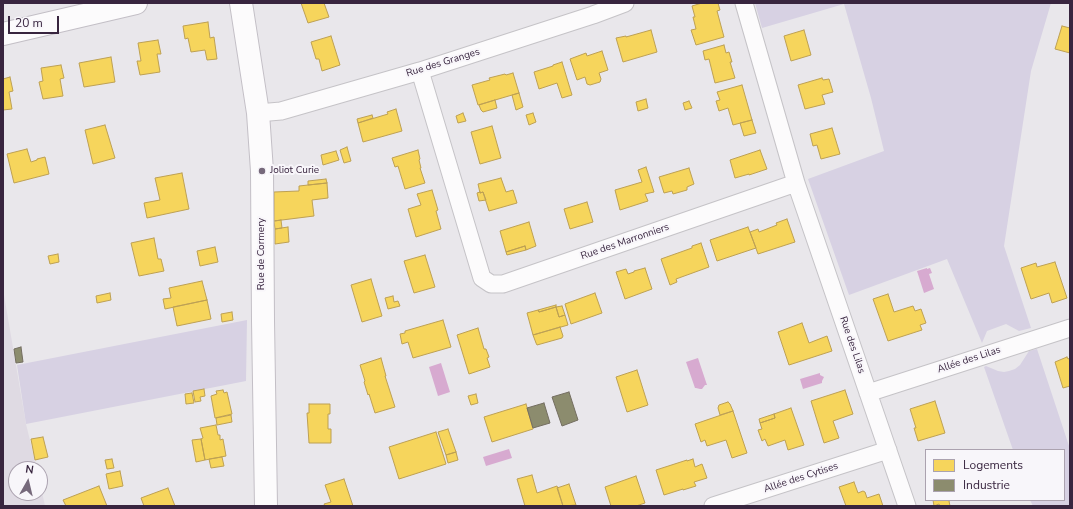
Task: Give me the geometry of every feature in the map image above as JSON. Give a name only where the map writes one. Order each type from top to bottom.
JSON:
[{"type":"main road","points":[[3,34],[136,3]]},
{"type":"main road","name":"Rue de Cormery","points":[[241,3],[258,112],[262,171],[262,314],[266,506]]},
{"type":"street","name":"Rue des Granges","points":[[258,112],[281,111],[420,70],[593,15],[625,3]]},
{"type":"street","points":[[744,3],[796,183]]},
{"type":"street","name":"Rue des Marronniers","points":[[420,70],[482,278],[491,284],[503,284],[796,183]]},
{"type":"street","name":"Rue des Lilas","points":[[796,183],[907,506]]},
{"type":"street","name":"Allée des Lilas","points":[[868,393],[1070,328]]},
{"type":"street","name":"Allée des Cytises","points":[[713,506],[888,450]]},
{"type":"shaded area","points":[[755,3],[1051,3],[1031,71],[1004,246],[1031,328],[1019,331],[1006,324],[987,331],[982,343],[947,259],[849,295],[808,179],[884,151],[871,98],[844,4],[762,28]]},
{"type":"shaded area","points":[[930,268],[932,273],[929,274],[934,289],[924,293],[917,271]]},
{"type":"shaded area","points":[[3,289],[26,424],[35,461],[8,461],[8,501],[44,501],[45,506],[3,506]]},
{"type":"shaded area","points":[[247,320],[246,381],[26,424],[17,365]]},
{"type":"shaded area","points":[[1037,349],[1070,449],[1070,506],[1033,506],[1030,501],[1065,501],[1065,449],[1013,449],[984,367],[986,366],[1004,372],[1015,369],[1020,365],[1029,351]]},
{"type":"shaded area","points":[[698,358],[707,385],[705,385],[702,389],[695,388],[686,362]]},
{"type":"shaded area","points":[[441,363],[450,392],[438,396],[429,367]]},
{"type":"shaded area","points":[[820,373],[820,375],[824,377],[822,383],[803,389],[800,379]]},
{"type":"shaded area","points":[[509,449],[512,458],[486,466],[483,457]]},
{"type":"building: Logements","points":[[301,3],[324,3],[329,17],[308,23]]},
{"type":"building: Logements","points":[[702,3],[718,3],[720,10],[717,11],[724,37],[696,45],[691,30],[696,29],[692,6]]},
{"type":"building: Logements","points":[[208,22],[210,38],[214,37],[217,59],[207,60],[205,50],[191,52],[188,38],[185,39],[183,26]]},
{"type":"building: Logements","points":[[1062,26],[1070,28],[1070,53],[1055,49]]},
{"type":"building: Logements","points":[[651,30],[657,52],[623,62],[616,38],[626,37]]},
{"type":"building: Logements","points":[[804,30],[811,55],[791,61],[784,36]]},
{"type":"building: Logements","points":[[331,36],[340,65],[322,71],[319,59],[316,59],[311,42]]},
{"type":"building: Logements","points":[[158,40],[161,54],[157,54],[160,72],[140,75],[137,61],[141,61],[138,43]]},
{"type":"building: Logements","points":[[724,45],[726,53],[729,52],[732,62],[730,62],[735,78],[715,83],[709,59],[705,60],[703,51]]},
{"type":"building: Logements","points":[[602,51],[608,70],[599,73],[601,79],[600,82],[590,85],[587,84],[585,77],[577,80],[570,59],[586,53],[587,56]]},
{"type":"building: Logements","points":[[111,57],[115,82],[84,87],[79,63]]},
{"type":"building: Logements","points":[[562,62],[572,95],[562,98],[557,83],[539,89],[534,72]]},
{"type":"building: Logements","points":[[61,65],[64,78],[60,79],[63,96],[43,99],[39,82],[43,81],[41,68]]},
{"type":"building: Logements","points":[[513,73],[519,93],[478,105],[472,85],[490,80],[489,78]]},
{"type":"building: Logements","points":[[10,77],[13,91],[9,92],[12,109],[3,110],[3,79]]},
{"type":"building: Logements","points":[[822,78],[823,80],[829,79],[833,92],[822,95],[825,104],[805,109],[798,85]]},
{"type":"building: Logements","points":[[742,85],[752,120],[733,125],[728,108],[719,111],[716,101],[720,100],[717,92]]},
{"type":"building: Logements","points":[[519,93],[523,107],[516,110],[512,95]]},
{"type":"building: Logements","points":[[646,99],[648,108],[638,111],[636,102]]},
{"type":"building: Logements","points":[[495,100],[497,108],[483,112],[481,110],[479,105]]},
{"type":"building: Logements","points":[[689,101],[692,108],[685,110],[683,103]]},
{"type":"building: Logements","points":[[396,109],[402,131],[363,142],[358,123],[388,114],[387,112]]},
{"type":"building: Logements","points":[[463,113],[466,121],[458,123],[456,116]]},
{"type":"building: Logements","points":[[533,113],[536,122],[529,125],[526,115]]},
{"type":"building: Logements","points":[[372,115],[373,118],[358,123],[357,119]]},
{"type":"building: Logements","points":[[752,120],[756,133],[744,136],[740,123]]},
{"type":"building: Logements","points":[[105,125],[115,158],[93,164],[85,130]]},
{"type":"building: Logements","points":[[492,126],[501,158],[480,164],[471,132]]},
{"type":"building: Logements","points":[[832,128],[840,154],[821,159],[817,145],[813,146],[810,134]]},
{"type":"building: Logements","points":[[347,147],[351,161],[344,163],[340,150]]},
{"type":"building: Logements","points":[[27,149],[31,162],[45,157],[49,174],[14,183],[7,154]]},
{"type":"building: Logements","points":[[418,150],[420,168],[425,183],[405,189],[398,166],[395,167],[392,158]]},
{"type":"building: Logements","points":[[760,150],[767,169],[735,178],[730,160]]},
{"type":"building: Logements","points":[[336,151],[339,160],[323,165],[321,155]]},
{"type":"building: Logements","points":[[646,167],[654,192],[645,194],[648,201],[620,210],[615,190],[642,182],[638,170]]},
{"type":"building: Logements","points":[[689,168],[694,184],[687,187],[687,190],[673,194],[672,191],[664,193],[659,177]]},
{"type":"building: Logements","points":[[182,173],[189,209],[147,218],[144,203],[160,200],[155,178]]},
{"type":"building: Logements","points":[[501,178],[506,192],[513,190],[517,203],[489,211],[483,192],[480,193],[478,184]]},
{"type":"building: Logements","points":[[326,179],[327,183],[308,185],[308,181]]},
{"type":"building: Logements","points":[[327,183],[328,198],[312,200],[314,216],[274,221],[274,192],[299,191],[299,186]]},
{"type":"building: Logements","points":[[432,190],[438,210],[436,211],[441,229],[416,237],[408,209],[421,205],[417,194]]},
{"type":"building: Logements","points":[[483,192],[486,200],[479,201],[477,193]]},
{"type":"building: Logements","points":[[587,202],[593,222],[570,229],[564,209]]},
{"type":"building: Logements","points":[[787,219],[795,242],[758,254],[750,232],[758,229],[759,232],[777,225],[776,223]]},
{"type":"building: Logements","points":[[281,220],[282,228],[275,229],[274,221]]},
{"type":"building: Logements","points":[[529,222],[536,246],[526,250],[525,246],[506,252],[500,231]]},
{"type":"building: Logements","points":[[288,227],[289,242],[275,244],[275,229]]},
{"type":"building: Logements","points":[[748,227],[756,248],[717,261],[710,240]]},
{"type":"building: Logements","points":[[154,238],[158,259],[161,259],[164,271],[139,276],[131,243]]},
{"type":"building: Logements","points":[[701,243],[709,267],[676,279],[677,282],[670,285],[661,259],[692,248],[692,246]]},
{"type":"building: Logements","points":[[525,246],[526,250],[507,255],[506,252]]},
{"type":"building: Logements","points":[[215,247],[218,262],[200,266],[197,251]]},
{"type":"building: Logements","points":[[58,254],[59,262],[50,264],[48,256]]},
{"type":"building: Logements","points":[[425,255],[435,287],[414,293],[404,261]]},
{"type":"building: Logements","points":[[1055,262],[1067,298],[1052,303],[1049,293],[1031,299],[1021,268],[1036,263],[1037,267]]},
{"type":"building: Logements","points":[[645,268],[652,289],[625,299],[616,272],[626,269],[628,274]]},
{"type":"building: Logements","points":[[371,279],[382,316],[362,322],[351,285]]},
{"type":"building: Logements","points":[[202,281],[207,300],[165,309],[163,299],[171,298],[169,288]]},
{"type":"building: Logements","points":[[110,293],[111,300],[97,303],[96,296]]},
{"type":"building: Logements","points":[[595,293],[602,313],[571,324],[565,304]]},
{"type":"building: Logements","points":[[888,294],[894,312],[913,306],[915,311],[921,309],[926,323],[920,325],[922,330],[888,341],[873,299]]},
{"type":"building: Logements","points":[[393,296],[394,302],[398,301],[400,306],[388,309],[385,298]]},
{"type":"building: Logements","points":[[207,300],[211,319],[177,326],[173,307]]},
{"type":"building: Logements","points":[[556,305],[556,307],[539,312],[538,310]]},
{"type":"building: Logements","points":[[562,306],[565,315],[559,317],[556,307]]},
{"type":"building: Logements","points":[[556,307],[559,317],[565,315],[568,325],[533,335],[527,313],[538,310],[539,312]]},
{"type":"building: Logements","points":[[232,312],[233,320],[222,322],[221,314]]},
{"type":"building: Logements","points":[[443,320],[451,347],[413,358],[408,342],[402,344],[400,334],[405,333],[405,331]]},
{"type":"building: Logements","points":[[802,323],[809,343],[827,336],[832,351],[789,365],[778,332]]},
{"type":"building: Logements","points":[[560,327],[563,336],[562,338],[537,345],[533,335]]},
{"type":"building: Logements","points":[[478,328],[484,349],[486,349],[489,357],[487,358],[490,367],[469,374],[457,335]]},
{"type":"building: Logements","points":[[1067,357],[1068,359],[1070,358],[1070,386],[1063,388],[1055,362]]},
{"type":"building: Logements","points":[[381,358],[395,407],[375,413],[369,394],[368,395],[360,365]]},
{"type":"building: Logements","points":[[637,370],[648,405],[627,412],[616,377]]},
{"type":"building: Logements","points":[[204,389],[205,396],[200,397],[201,401],[195,402],[193,391]]},
{"type":"building: Logements","points":[[223,390],[224,393],[227,392],[232,414],[215,418],[211,396],[217,394],[216,391]]},
{"type":"building: Logements","points":[[845,390],[853,414],[833,421],[839,438],[824,443],[811,401]]},
{"type":"building: Logements","points":[[192,393],[194,403],[186,404],[185,394]]},
{"type":"building: Logements","points":[[476,394],[478,403],[471,405],[468,396]]},
{"type":"building: Logements","points":[[935,401],[945,433],[918,441],[914,428],[916,428],[910,409]]},
{"type":"building: Logements","points":[[728,402],[733,411],[720,415],[718,408],[719,405]]},
{"type":"building: Logements","points":[[309,404],[330,404],[328,429],[331,429],[331,443],[309,443],[307,413],[309,413]]},
{"type":"building: Logements","points":[[526,404],[533,429],[492,442],[484,417]]},
{"type":"building: Logements","points":[[791,408],[804,445],[788,450],[785,440],[768,446],[765,439],[762,441],[758,430],[762,429],[760,423],[775,418],[774,414]]},
{"type":"building: Logements","points":[[733,411],[747,453],[732,458],[726,440],[707,446],[705,440],[701,442],[695,424]]},
{"type":"building: Logements","points":[[774,414],[775,418],[760,423],[759,419]]},
{"type":"building: Logements","points":[[231,415],[232,422],[217,425],[216,418]]},
{"type":"building: Logements","points":[[216,425],[218,435],[220,435],[220,440],[223,439],[226,456],[205,460],[201,439],[203,438],[200,428]]},
{"type":"building: Logements","points":[[448,429],[456,452],[446,455],[438,432]]},
{"type":"building: Logements","points":[[436,432],[446,464],[399,479],[389,447]]},
{"type":"building: Logements","points":[[43,437],[48,457],[35,460],[31,439]]},
{"type":"building: Logements","points":[[201,439],[205,460],[196,462],[192,440]]},
{"type":"building: Logements","points":[[456,452],[458,460],[448,463],[446,455]]},
{"type":"building: Logements","points":[[222,457],[224,466],[211,468],[209,459]]},
{"type":"building: Logements","points":[[112,459],[114,468],[107,469],[105,460]]},
{"type":"building: Logements","points":[[693,459],[695,467],[702,464],[707,478],[694,482],[696,486],[664,495],[656,470]]},
{"type":"building: Logements","points":[[120,471],[123,486],[109,489],[106,474]]},
{"type":"building: Logements","points":[[532,475],[537,493],[557,486],[563,506],[525,506],[517,479]]},
{"type":"building: Logements","points":[[636,476],[645,503],[636,506],[611,506],[605,487]]},
{"type":"building: Logements","points":[[344,479],[353,506],[325,506],[324,504],[331,502],[325,485]]},
{"type":"building: Logements","points":[[854,482],[858,493],[863,491],[865,492],[867,498],[879,494],[883,506],[846,506],[839,487]]},
{"type":"building: Logements","points":[[569,484],[576,505],[563,506],[557,488]]},
{"type":"building: Logements","points":[[99,486],[107,506],[66,506],[63,500]]},
{"type":"building: Logements","points":[[168,488],[175,506],[144,506],[141,498]]},
{"type":"building: Logements","points":[[933,501],[949,501],[950,506],[940,506],[939,504],[934,506]]},
{"type":"building: Industrie","points":[[21,347],[23,362],[16,363],[14,349]]},
{"type":"building: Industrie","points":[[569,392],[578,420],[562,426],[552,397]]},
{"type":"building: Industrie","points":[[544,403],[550,423],[533,428],[527,408]]},
{"type":"place","name":"Joliot Curie","points":[[262,171]]}]
